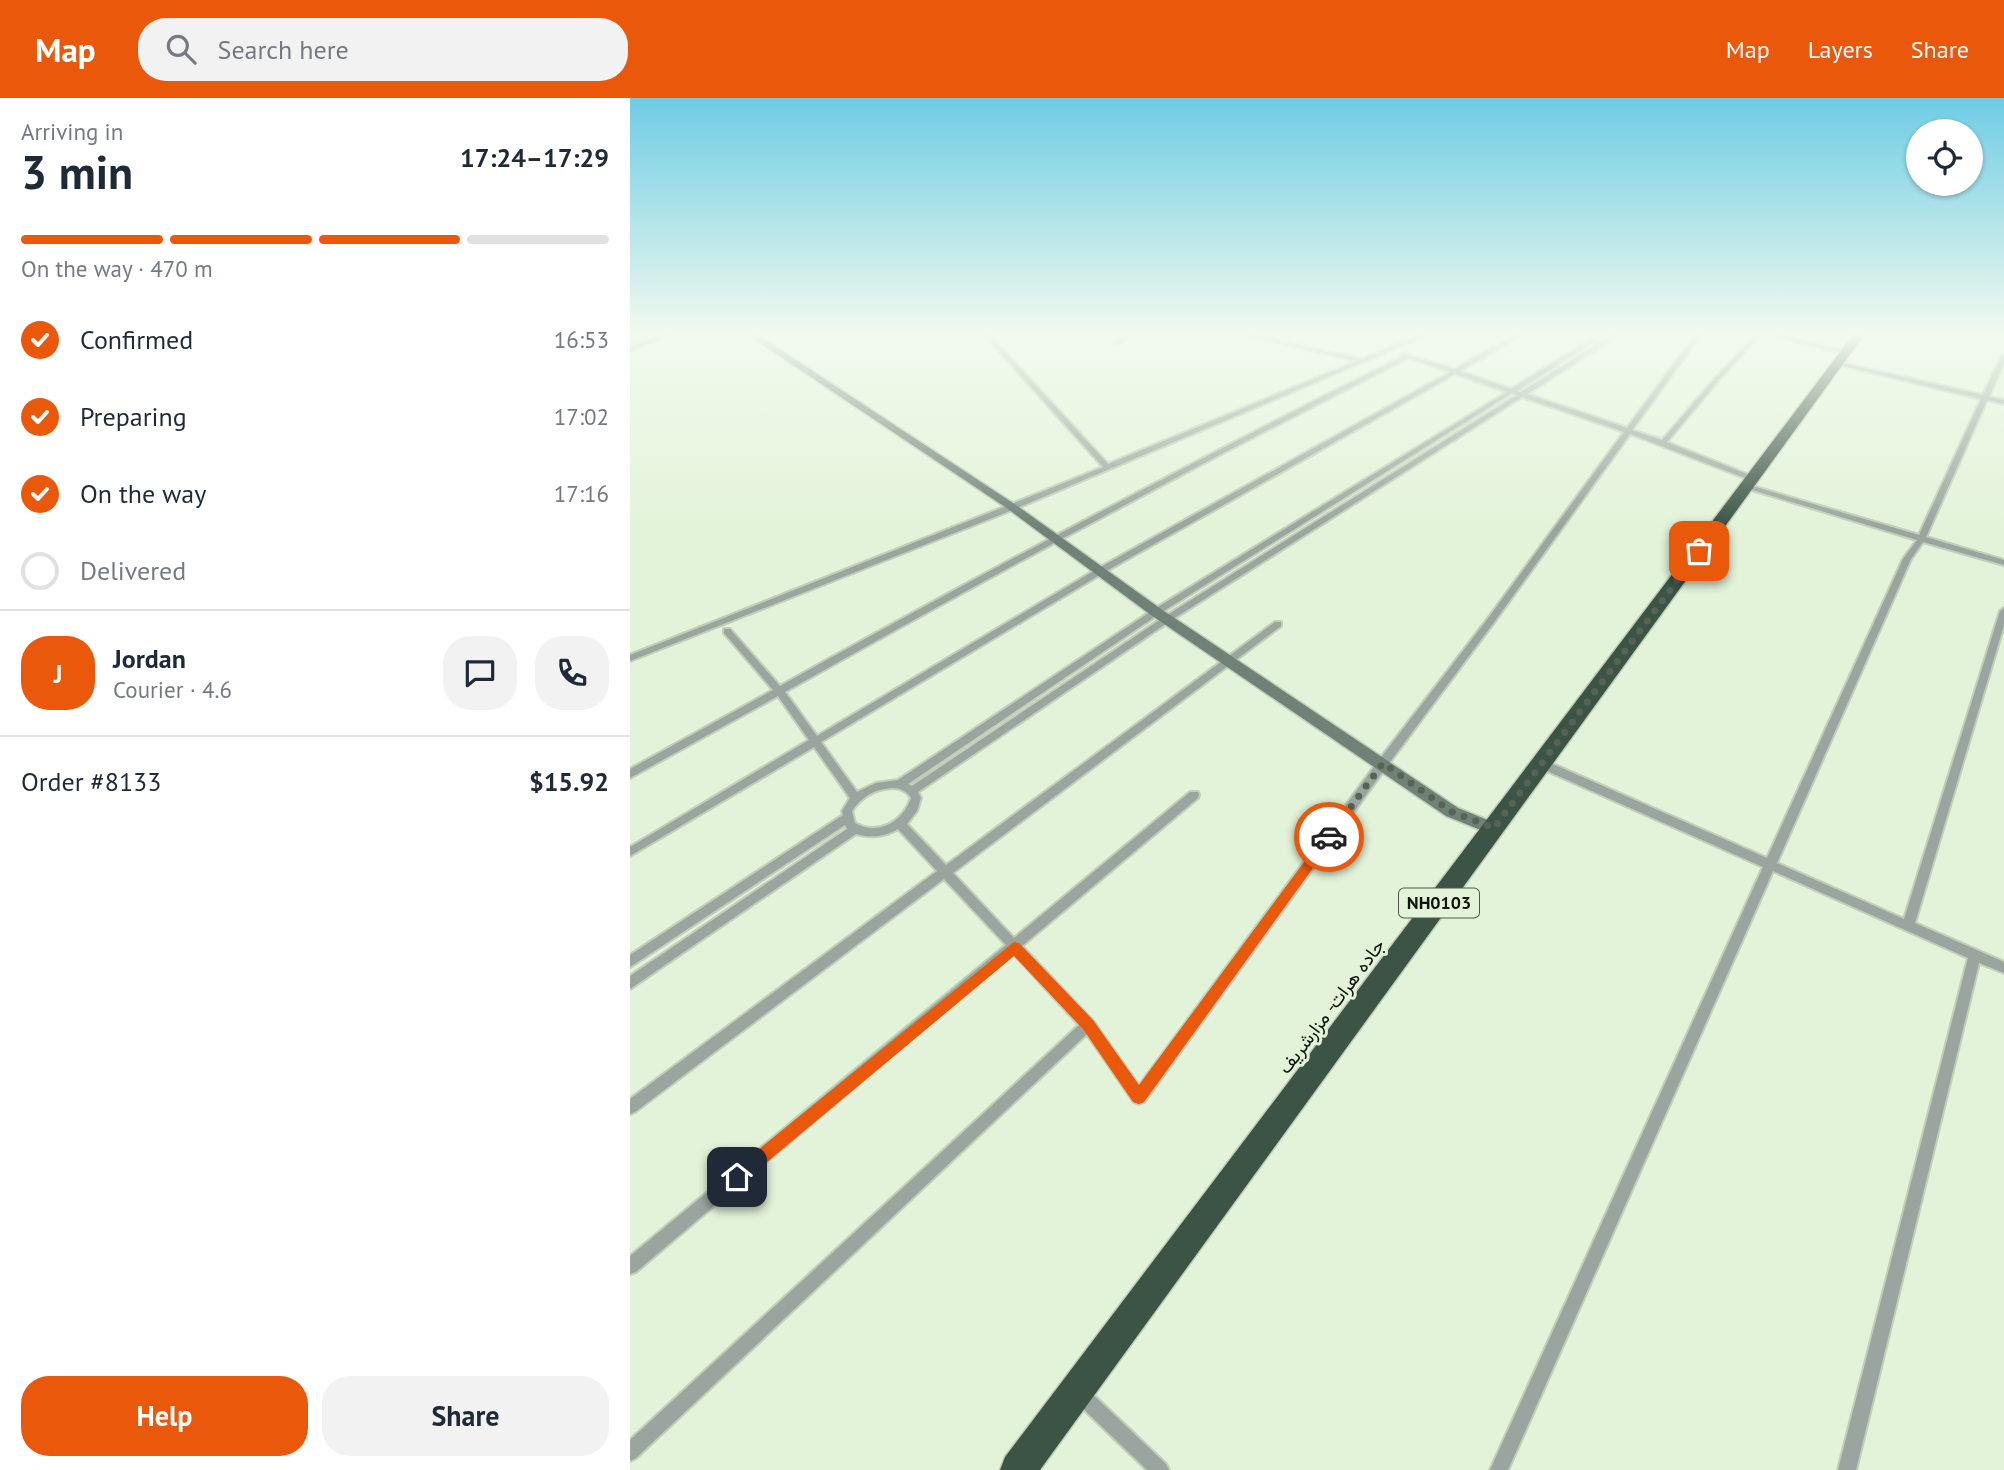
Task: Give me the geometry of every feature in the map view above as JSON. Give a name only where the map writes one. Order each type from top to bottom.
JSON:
[{"type":"highway","name":"جاده هرات- مزارشریف","points":[[1018,1470],[1812,399]]},
{"type":"street","points":[[849,399],[1012,507],[1161,616],[1452,812],[1494,828]]},
{"type":"street","points":[[1045,399],[1107,467]]},
{"type":"street","points":[[630,658],[1012,507],[1271,399]]},
{"type":"street","points":[[630,774],[930,606],[1323,399]]},
{"type":"street","points":[[630,852],[1100,571],[1408,399]]},
{"type":"street","points":[[900,785],[1499,399]]},
{"type":"street","points":[[912,791],[1161,616],[1516,399]]},
{"type":"street","points":[[1530,399],[1663,443],[1750,482],[2004,563]]},
{"type":"street","points":[[900,824],[1088,1025],[1139,1097],[1651,399]]},
{"type":"street","points":[[1663,443],[1702,399]]},
{"type":"street","points":[[1499,1470],[1907,559],[1922,539],[1985,399]]},
{"type":"street","points":[[1908,926],[2004,611]]},
{"type":"street","points":[[630,1107],[1278,624]]},
{"type":"street","points":[[727,631],[780,692],[817,740],[856,798]]},
{"type":"street","points":[[1542,764],[2004,968]]},
{"type":"street","points":[[630,983],[855,830],[881,832],[900,824],[915,807],[916,798],[912,791],[900,785],[882,785],[856,798],[847,818],[855,830]]},
{"type":"street","points":[[630,1266],[1194,795]]},
{"type":"street","points":[[630,962],[847,818]]},
{"type":"street","points":[[1847,1470],[1975,955]]},
{"type":"street","points":[[630,1452],[1088,1025]]},
{"type":"street","points":[[1077,1391],[1160,1470]]},
{"type":"way so far","points":[[1329,837],[1383,763],[1452,812],[1494,828],[1699,551]]},
{"type":"route","points":[[737,1177],[1014,947],[1088,1025],[1139,1097],[1329,837]]}]
